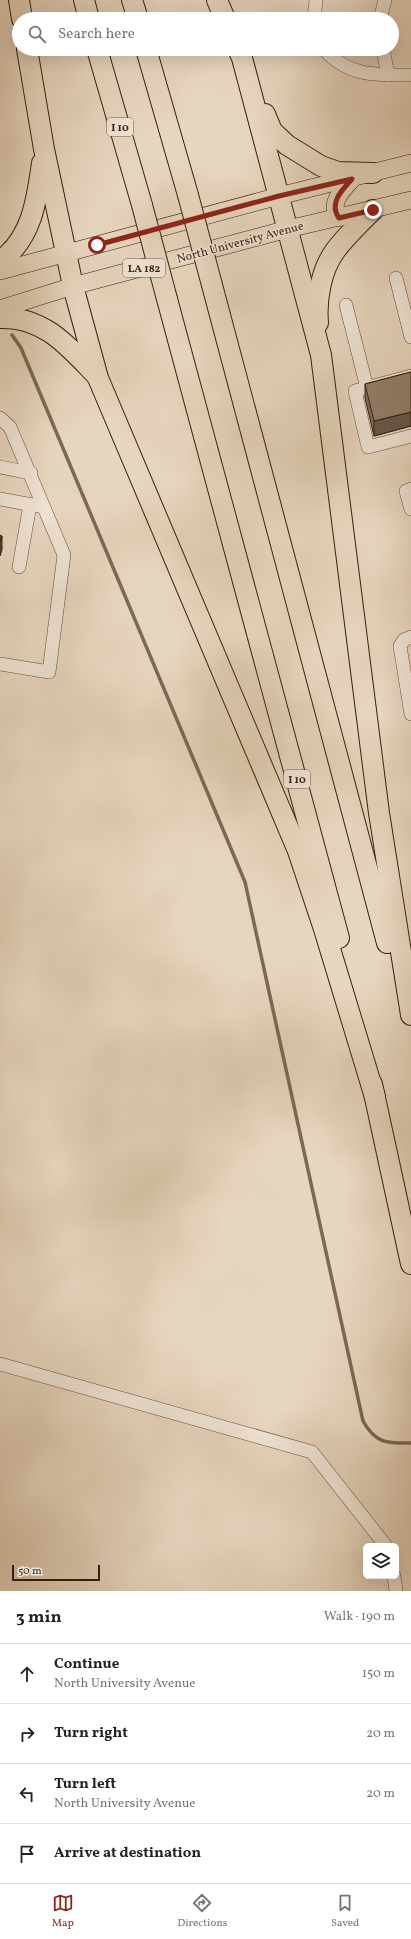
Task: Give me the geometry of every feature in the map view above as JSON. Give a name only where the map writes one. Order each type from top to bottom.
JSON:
[{"type":"highway","points":[[19,0],[21,12]]},
{"type":"highway","points":[[84,0],[87,12]]},
{"type":"highway","points":[[132,0],[136,12]]},
{"type":"highway","points":[[217,0],[222,12]]},
{"type":"highway","points":[[28,56],[44,150],[73,286],[98,378],[298,851],[324,929],[375,1097]]},
{"type":"highway","name":"I 10","points":[[99,56],[142,205],[166,299],[333,911],[362,1034],[411,1264]]},
{"type":"highway","points":[[148,56],[188,195],[411,1032]]},
{"type":"highway","points":[[241,56],[272,131],[287,145],[321,166],[338,172],[373,173]]},
{"type":"highway","points":[[241,56],[321,355]]},
{"type":"highway","points":[[0,262],[17,245],[30,223],[36,202],[44,150]]},
{"type":"highway","points":[[382,208],[333,252],[326,269],[317,307],[321,355],[379,813],[411,1015]]},
{"type":"highway","points":[[0,318],[13,317],[47,329],[62,339],[98,378]]},
{"type":"main road","points":[[0,271],[279,196],[352,179],[411,163]]},
{"type":"main road","points":[[339,218],[336,214],[335,203],[337,197],[352,179]]},
{"type":"main road","points":[[382,208],[401,194],[411,189]]},
{"type":"main road","name":"North University Avenue","points":[[0,309],[73,286],[288,229],[411,200]]},
{"type":"street","points":[[315,12],[316,0]]},
{"type":"street","points":[[382,12],[386,0]]},
{"type":"street","points":[[330,56],[344,67],[365,73],[411,75]]},
{"type":"street","points":[[384,56],[388,75]]},
{"type":"street","points":[[396,278],[411,337]]},
{"type":"street","points":[[346,305],[367,388]]},
{"type":"street","points":[[411,376],[355,391],[368,447],[411,436]]},
{"type":"street","points":[[0,418],[10,426],[64,555],[49,672],[0,664]]},
{"type":"street","points":[[0,467],[30,472]]},
{"type":"street","points":[[411,489],[406,491],[411,509]]},
{"type":"street","points":[[0,499],[45,508]]},
{"type":"street","points":[[19,567],[30,505]]},
{"type":"street","points":[[411,637],[404,640],[400,646],[411,714]]},
{"type":"street","points":[[0,1364],[312,1452],[384,1543]]},
{"type":"street","points":[[394,1579],[396,1591]]},
{"type":"building","points":[[411,372],[411,412],[374,421],[365,384]]},
{"type":"waterway","points":[[12,335],[21,348],[245,882],[363,1421],[368,1429],[383,1441],[411,1443]]},
{"type":"route","points":[[97,245],[279,196],[352,179],[337,197],[335,203],[336,214],[339,218],[373,210]]}]
